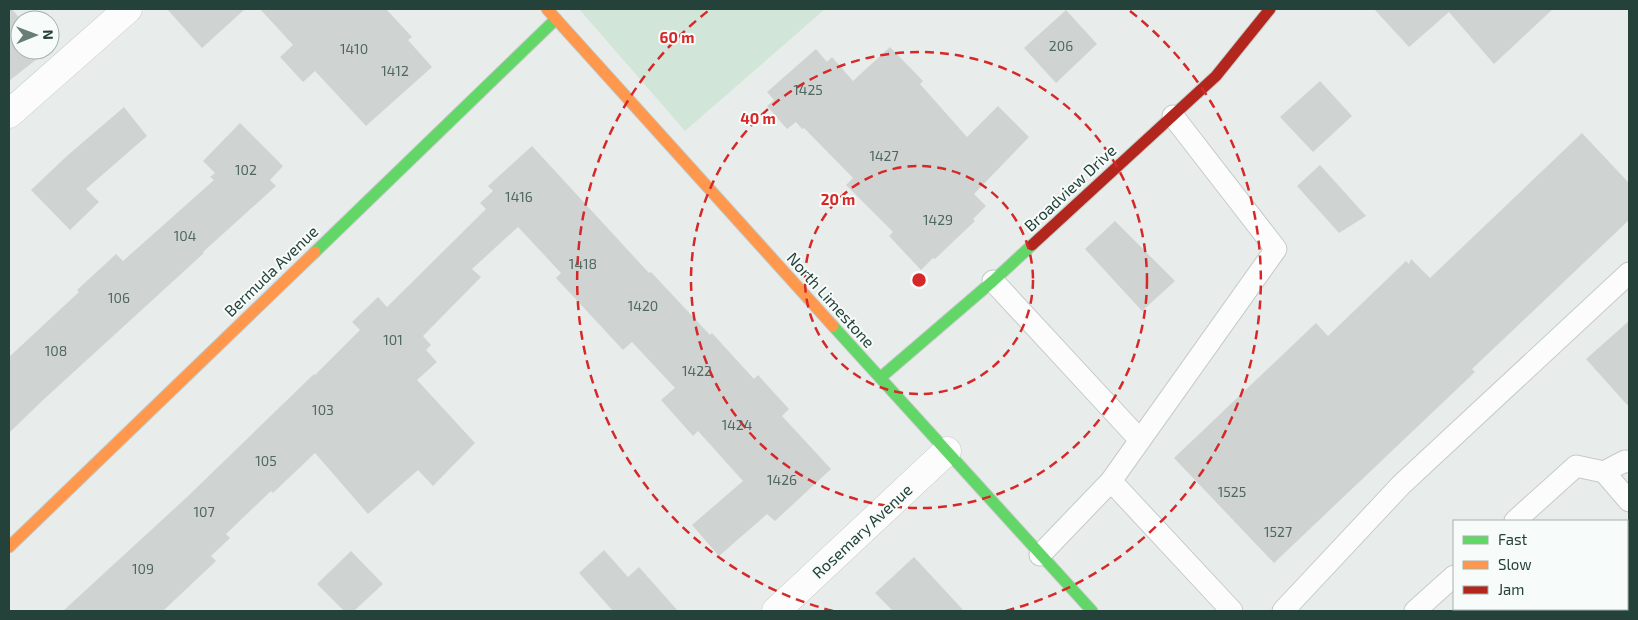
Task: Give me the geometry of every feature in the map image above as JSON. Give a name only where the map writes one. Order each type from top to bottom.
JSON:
[{"type":"street","points":[[11,109],[128,9]]},
{"type":"street","name":"North Limestone","points":[[547,9],[1092,611]]},
{"type":"street","name":"Broadview Drive","points":[[880,378],[993,282],[1216,76],[1270,9]]},
{"type":"street","name":"Bermuda Avenue","points":[[9,547],[556,19]]},
{"type":"street","name":"Rosemary Avenue","points":[[776,611],[948,451]]},
{"type":"lane","points":[[1040,555],[1111,481],[1276,249],[1173,116]]},
{"type":"lane","points":[[1283,611],[1401,485],[1629,273]]},
{"type":"lane","points":[[993,282],[1140,440]]},
{"type":"lane","points":[[1604,472],[1625,461],[1629,462]]},
{"type":"lane","points":[[1516,520],[1576,466],[1604,472],[1629,501]]},
{"type":"lane","points":[[1111,481],[1232,611]]},
{"type":"lane","points":[[1415,611],[1453,577]]},
{"type":"green space","points":[[579,9],[825,9],[685,131]]},
{"type":"building","points":[[9,9],[12,9],[10,10],[10,60],[36,60],[9,81]]},
{"type":"building","points":[[167,9],[245,9],[202,48]]},
{"type":"building","points":[[260,9],[386,9],[412,37],[408,40],[432,67],[366,126],[315,71],[303,82],[280,57],[293,45]]},
{"type":"building","points":[[1374,9],[1553,9],[1494,64],[1449,12],[1409,47]]},
{"type":"building","points":[[1066,10],[1097,44],[1056,83],[1024,48]]},
{"type":"building","points":[[890,47],[923,81],[920,84],[967,137],[998,106],[1029,137],[974,194],[986,206],[973,219],[975,221],[921,270],[889,236],[893,232],[846,185],[853,178],[804,128],[802,129],[796,122],[787,129],[767,106],[774,100],[767,92],[816,49],[827,62],[832,57],[853,81]]},
{"type":"building","points":[[1320,81],[1352,116],[1313,152],[1280,117]]},
{"type":"building","points":[[124,107],[147,136],[86,189],[99,202],[70,230],[31,190]]},
{"type":"building","points":[[240,123],[283,166],[270,180],[276,186],[9,433],[9,357],[79,292],[77,290],[116,254],[123,261],[214,180],[210,177],[215,173],[203,161]]},
{"type":"building","points":[[1582,133],[1629,183],[1629,220],[1472,369],[1475,372],[1274,563],[1174,458],[1316,323],[1328,336],[1406,261],[1409,264],[1411,259],[1430,278]]},
{"type":"building","points":[[532,146],[649,273],[651,272],[710,335],[712,333],[754,379],[758,375],[789,409],[782,416],[831,469],[775,521],[767,514],[719,556],[692,525],[743,481],[698,431],[693,436],[661,400],[675,388],[632,342],[623,350],[556,278],[561,273],[518,227],[472,269],[481,277],[423,336],[431,345],[426,350],[437,362],[417,380],[475,443],[433,486],[418,470],[368,514],[315,453],[273,493],[271,491],[226,534],[230,538],[211,556],[216,561],[163,611],[63,611],[187,497],[315,375],[360,330],[352,322],[378,297],[387,307],[486,209],[480,203],[493,191],[488,186]]},
{"type":"building","points":[[1320,165],[1366,216],[1339,233],[1297,186]]},
{"type":"building","points":[[1115,221],[1175,281],[1142,311],[1085,249]]},
{"type":"building","points":[[1629,321],[1629,407],[1586,359]]},
{"type":"building","points":[[604,550],[628,577],[639,567],[678,611],[613,611],[579,573]]},
{"type":"building","points":[[351,551],[383,584],[354,611],[344,611],[317,584]]},
{"type":"building","points":[[914,557],[964,611],[893,611],[875,593]]},
{"type":"traffic: fast","points":[[315,252],[556,19]]},
{"type":"traffic: fast","points":[[880,378],[1032,245]]},
{"type":"traffic: fast","points":[[833,326],[1092,611]]},
{"type":"traffic: slow","points":[[547,9],[833,326]]},
{"type":"traffic: slow","points":[[9,547],[315,252]]},
{"type":"traffic: jam","points":[[1032,245],[1216,76],[1270,9]]}]
